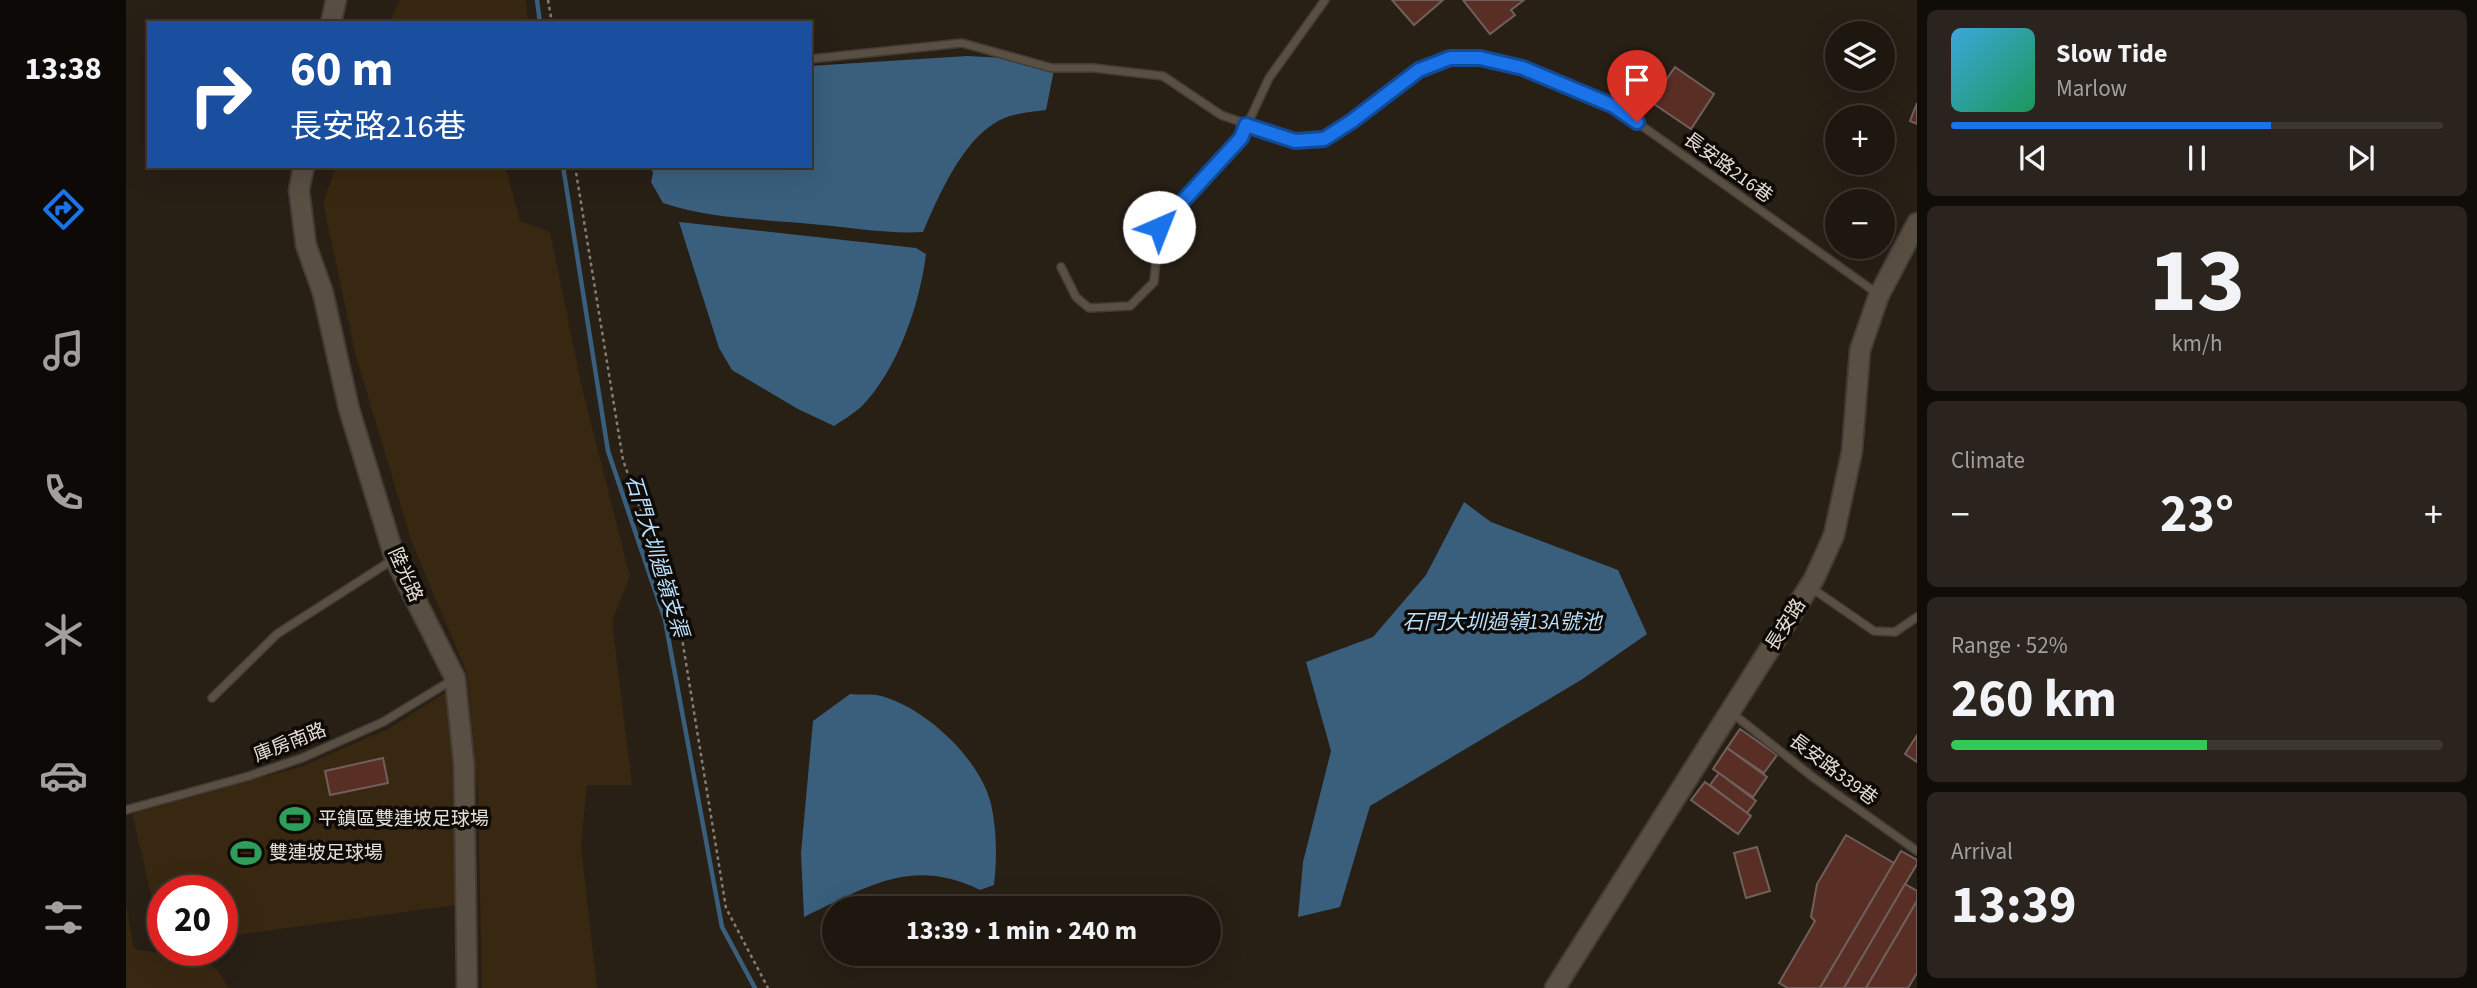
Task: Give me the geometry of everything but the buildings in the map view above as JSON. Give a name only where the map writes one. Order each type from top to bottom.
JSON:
[{"type":"street","points":[[331,21],[336,0]]},
{"type":"street","name":"陸光路","points":[[304,168],[299,190],[306,245],[323,293],[349,409],[395,559],[454,678],[464,765],[467,988]]},
{"type":"street","name":"長安路","points":[[1555,988],[1810,587],[1834,536],[1852,451],[1860,350],[1879,295],[1917,223]]},
{"type":"lane","points":[[1061,267],[1076,297],[1089,308],[1130,306],[1154,282],[1159,227],[1241,138],[1269,78],[1325,0]]},
{"type":"lane","name":"長安路216巷","points":[[812,59],[962,43],[1052,68],[1094,68],[1163,76],[1221,115],[1295,141],[1324,139],[1419,70],[1450,58],[1480,58],[1523,68],[1614,106],[1879,295]]},
{"type":"lane","points":[[212,698],[277,634],[395,559]]},
{"type":"lane","points":[[1810,587],[1874,631],[1895,632],[1917,617]]},
{"type":"lane","name":"庫房南路","points":[[126,810],[249,776],[302,758],[383,722],[454,678]]},
{"type":"lane","name":"長安路339巷","points":[[1731,713],[1814,778],[1917,851]]},
{"type":"path","points":[[548,0],[552,21]]},
{"type":"path","points":[[575,168],[623,460],[679,621],[726,908],[768,988]]},
{"type":"shaded area","points":[[400,0],[526,0],[528,21],[390,21]]},
{"type":"shaded area","points":[[335,168],[506,168],[520,221],[550,232],[582,388],[630,576],[612,621],[632,785],[587,785],[581,847],[597,988],[482,988],[478,798],[467,673],[412,543],[356,356],[323,203]]},
{"type":"shaded area","name":"平鎮區雙連坡足球場","points":[[449,690],[455,762],[456,905],[238,935],[238,875],[147,877],[132,814],[303,766],[390,728]]},
{"type":"shaded area","points":[[126,903],[134,949],[147,951],[147,966],[213,966],[229,988],[126,988]]},
{"type":"water","points":[[967,56],[1005,58],[1054,70],[1046,110],[1004,118],[985,130],[953,170],[923,232],[741,218],[702,213],[663,203],[651,182],[651,168],[812,168],[812,66]]},
{"type":"water","points":[[679,222],[916,248],[926,254],[918,294],[905,336],[886,375],[861,407],[834,426],[798,409],[732,370],[719,348]]},
{"type":"water","name":"石門大圳過嶺13A號池","points":[[1464,502],[1491,522],[1618,570],[1647,634],[1581,680],[1370,806],[1340,907],[1298,917],[1303,862],[1331,751],[1306,662],[1373,637],[1426,575]]},
{"type":"water","points":[[850,694],[877,695],[913,710],[947,736],[975,769],[991,804],[996,845],[994,885],[980,890],[955,880],[910,876],[889,880],[848,896],[822,896],[822,908],[804,917],[801,853],[813,721]]},
{"type":"waterway","name":"石門大圳過嶺支渠","points":[[537,0],[540,21]]},
{"type":"waterway","name":"石門大圳過嶺支渠","points":[[563,168],[608,451],[665,620],[722,927],[755,988]]},
{"type":"place","name":"平鎮區雙連坡足球場","points":[[295,819]]},
{"type":"place","name":"雙連坡足球場","points":[[246,853]]},
{"type":"route","points":[[1159,227],[1241,138],[1246,125],[1295,141],[1324,139],[1419,70],[1450,58],[1480,58],[1523,68],[1614,106],[1637,122]]}]
